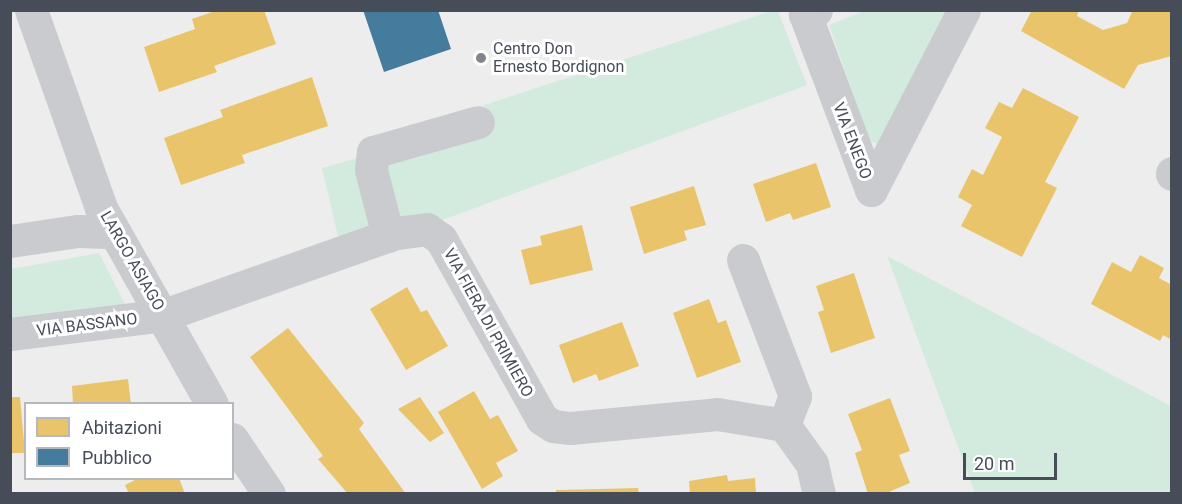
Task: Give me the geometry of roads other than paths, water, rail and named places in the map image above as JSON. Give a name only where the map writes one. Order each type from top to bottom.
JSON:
[{"type":"street","name":"LARGO ASIAGO","points":[[31,10],[112,232],[133,259],[211,402]]},
{"type":"street","name":"VIA ENEGO","points":[[816,10],[805,14],[871,190],[964,10]]},
{"type":"street","points":[[388,236],[371,170],[373,152],[478,122]]},
{"type":"street","name":"VIA FIERA DI PRIMIERO","points":[[164,315],[388,236],[427,229],[441,239],[542,419],[553,426],[717,414],[784,425]]},
{"type":"street","points":[[10,241],[78,231],[112,232]]},
{"type":"street","points":[[743,260],[795,396],[784,425],[812,464],[819,494]]},
{"type":"street","name":"VIA BASSANO","points":[[10,334],[164,315]]},
{"type":"street","points":[[234,442],[269,494]]},
{"type":"place","name":"Centro Don Ernesto Bordignon","points":[[481,58]]}]
